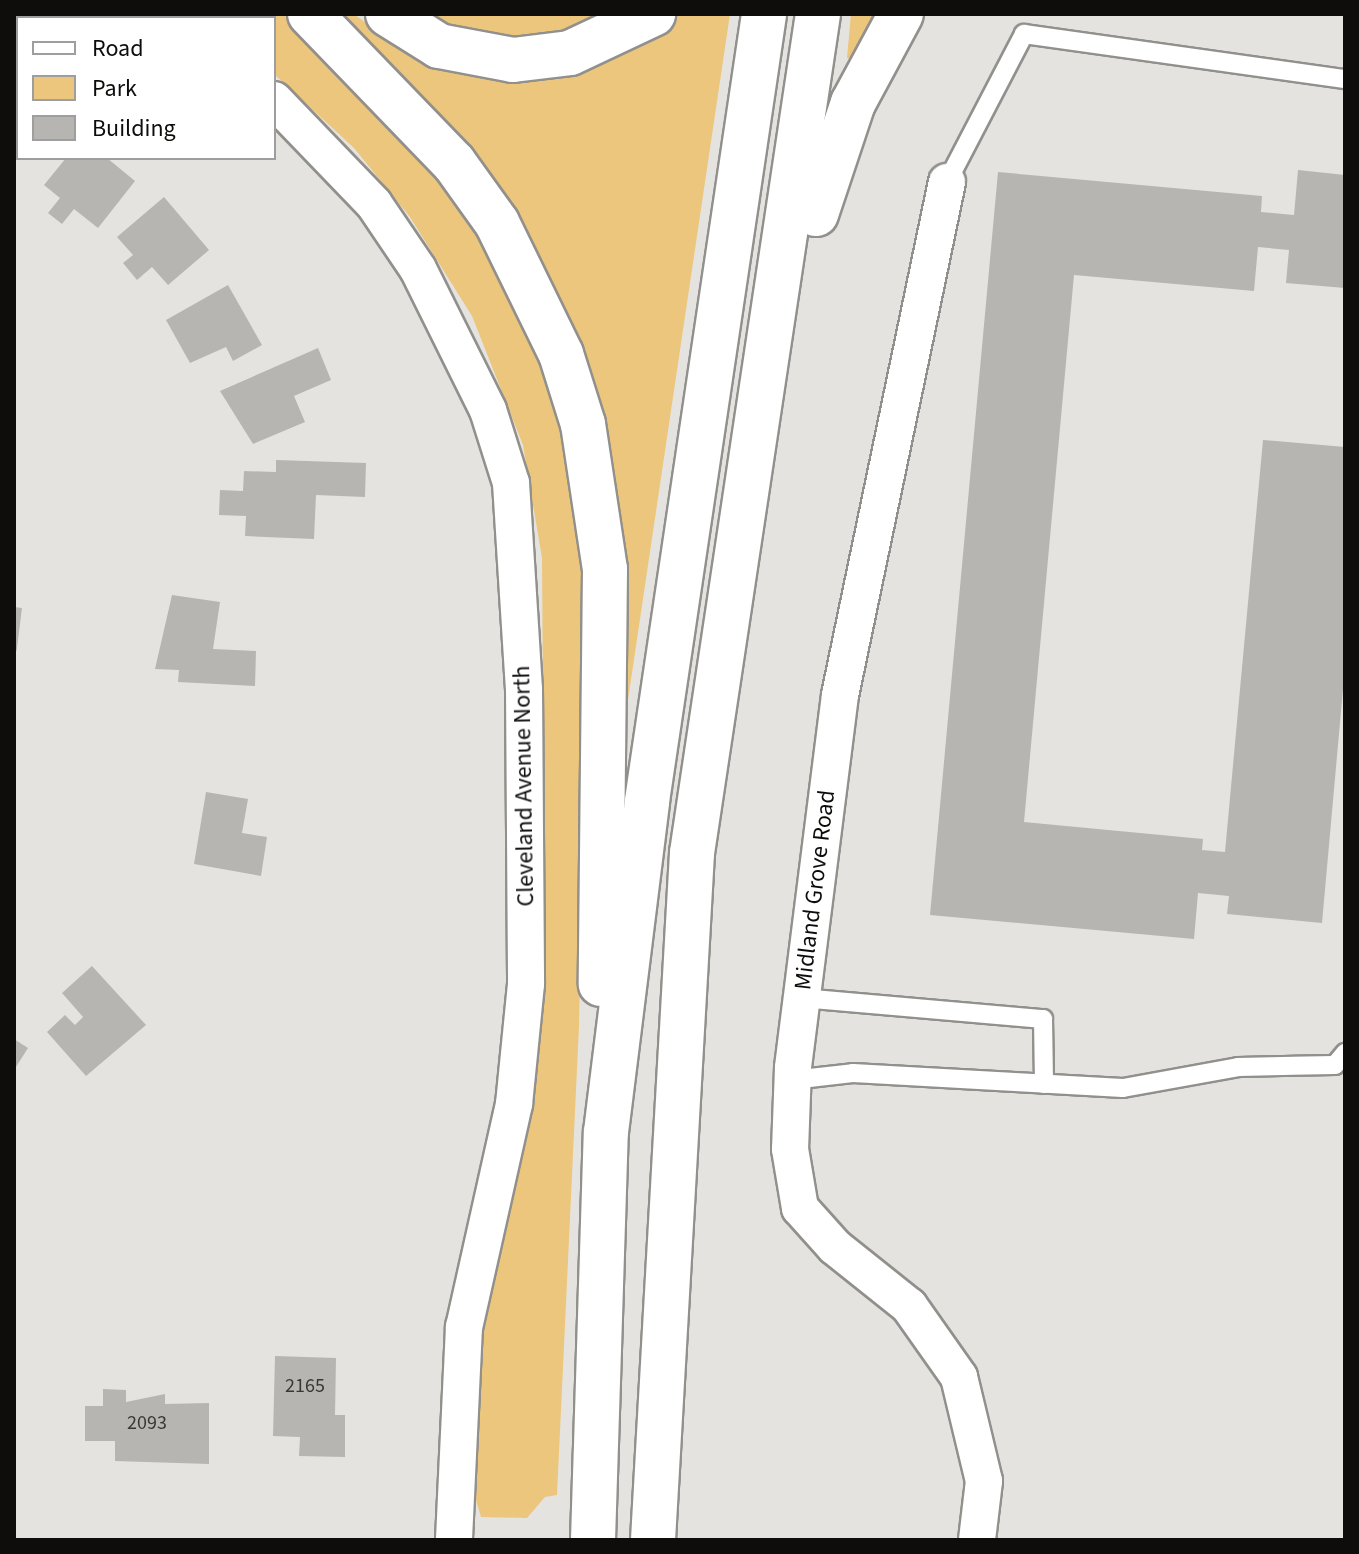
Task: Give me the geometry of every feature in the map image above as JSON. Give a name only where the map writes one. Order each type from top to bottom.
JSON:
[{"type":"highway","points":[[310,14],[454,163],[497,223],[544,314],[583,424],[605,569],[606,1132],[593,1540]]},
{"type":"highway","points":[[388,14],[439,46],[513,60],[570,53],[653,14]]},
{"type":"highway","points":[[606,1132],[647,801],[764,14]]},
{"type":"highway","points":[[653,1540],[692,853],[715,665],[775,320],[818,14]]},
{"type":"highway","points":[[775,320],[798,272],[844,123],[901,14]]},
{"type":"street","name":"Cleveland Avenue North","points":[[276,102],[374,204],[418,269],[488,410],[511,483],[524,689],[526,984],[514,1104],[464,1327],[454,1540]]},
{"type":"street","name":"Midland Grove Road","points":[[947,182],[840,695],[792,1080],[790,1149],[800,1208],[835,1247],[909,1306],[959,1377],[984,1481],[977,1540]]},
{"type":"lane","points":[[947,182],[1024,34],[1345,79]]},
{"type":"lane","points":[[802,998],[1043,1019],[1044,1084]]},
{"type":"lane","points":[[792,1080],[853,1073],[1123,1088],[1238,1067],[1335,1065],[1345,1053]]},
{"type":"green space","points":[[209,14],[289,14],[468,209],[538,347],[574,471],[587,599],[579,1026],[557,1495],[545,1497],[527,1518],[481,1517],[473,1490],[480,1333],[528,1126],[545,975],[542,558],[523,445],[472,316],[410,217],[354,148],[276,76],[276,16]]},
{"type":"green space","points":[[329,14],[353,14],[417,56],[674,14],[730,14],[622,740],[584,381]]},
{"type":"green space","points":[[415,14],[617,14],[530,41],[471,37]]},
{"type":"green space","points":[[851,14],[886,14],[856,59],[847,58]]},
{"type":"building","points":[[64,160],[109,160],[135,181],[98,228],[74,209],[62,224],[48,213],[60,198],[44,185]]},
{"type":"building","points":[[1298,170],[1345,175],[1345,288],[1286,283],[1289,250],[1258,247],[1254,291],[1074,275],[1024,822],[1203,839],[1202,850],[1225,852],[1263,440],[1345,447],[1345,667],[1322,923],[1227,914],[1229,896],[1198,893],[1194,939],[930,915],[998,172],[1262,196],[1261,212],[1294,215]]},
{"type":"building","points":[[164,197],[209,250],[168,285],[152,267],[137,280],[123,263],[133,255],[117,237]]},
{"type":"building","points":[[228,285],[262,345],[233,361],[226,347],[190,363],[166,320]]},
{"type":"building","points":[[318,348],[331,380],[294,396],[305,422],[253,444],[220,391]]},
{"type":"building","points":[[276,460],[366,463],[365,497],[316,495],[314,539],[245,536],[246,516],[219,515],[220,490],[243,491],[244,471],[276,472]]},
{"type":"building","points":[[172,595],[220,602],[213,649],[256,651],[255,686],[178,682],[179,670],[155,669]]},
{"type":"building","points":[[14,607],[22,608],[17,651],[14,650]]},
{"type":"building","points":[[206,792],[248,799],[242,833],[267,837],[261,876],[194,864]]},
{"type":"building","points":[[92,966],[146,1025],[86,1076],[47,1032],[65,1015],[75,1025],[83,1017],[62,993]]},
{"type":"building","points":[[14,1039],[28,1048],[14,1070]]},
{"type":"building","points":[[275,1356],[336,1358],[335,1415],[345,1415],[345,1457],[299,1456],[300,1437],[273,1436]]},
{"type":"building","points":[[103,1389],[126,1390],[126,1402],[165,1394],[165,1404],[209,1403],[209,1464],[115,1461],[115,1441],[85,1441],[85,1406],[103,1406]]}]
